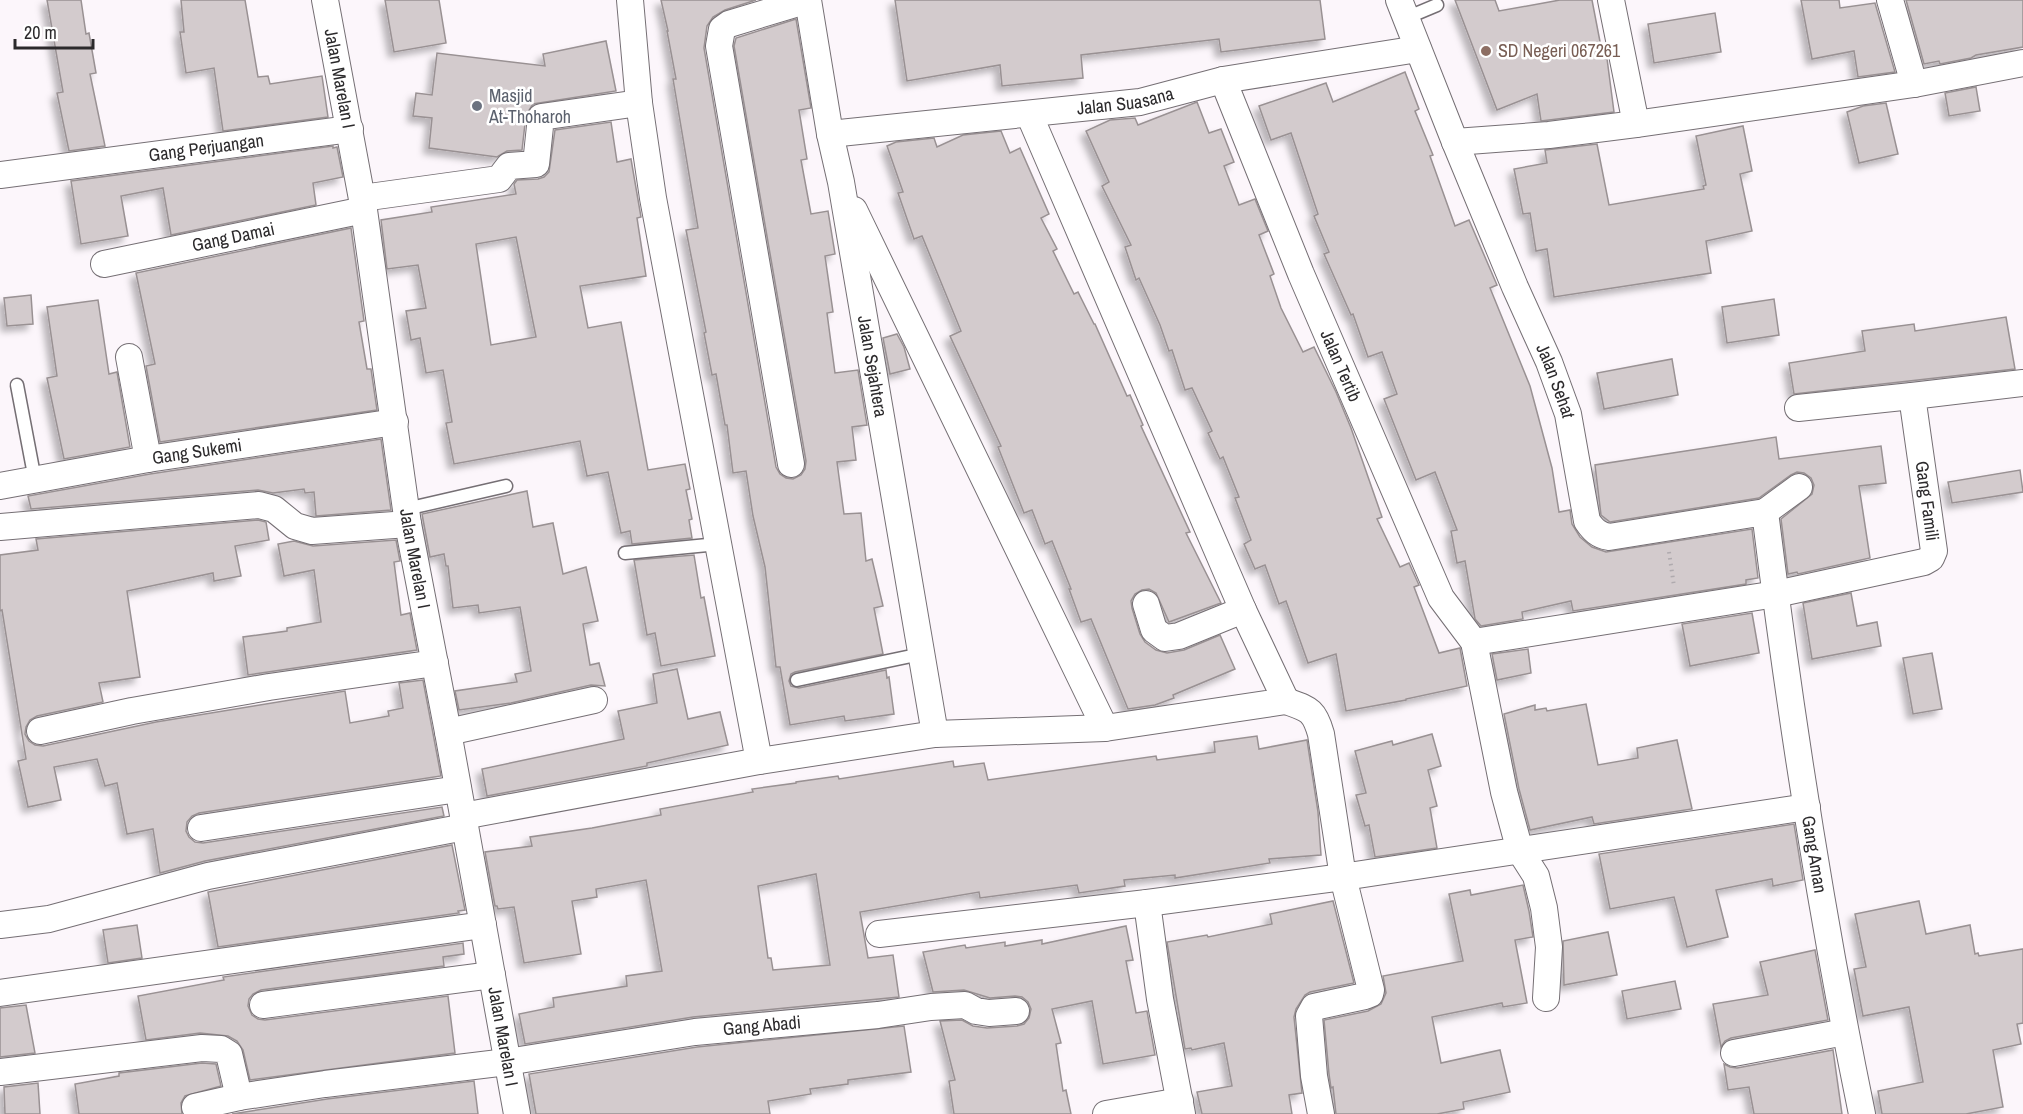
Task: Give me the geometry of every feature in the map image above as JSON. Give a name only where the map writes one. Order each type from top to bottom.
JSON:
[{"type":"street","name":"Jalan Marelan I","points":[[325,0],[363,204],[407,516],[517,1114]]},
{"type":"street","points":[[630,0],[639,103],[653,198],[759,761]]},
{"type":"street","points":[[791,464],[719,46],[722,29],[729,24],[808,0]]},
{"type":"street","name":"Jalan Sejahtera","points":[[808,0],[935,734]]},
{"type":"street","points":[[1611,0],[1636,123]]},
{"type":"street","points":[[1890,0],[1914,84]]},
{"type":"street","name":"Jalan Sehat","points":[[1402,9],[1515,287],[1549,362],[1568,414],[1587,521],[1596,532],[1609,537],[1765,512]]},
{"type":"street","name":"Jalan Suasana","points":[[830,134],[1140,102],[1223,80],[1418,49]]},
{"type":"street","points":[[1455,142],[1549,135],[1636,123],[1914,84],[2023,63]]},
{"type":"street","name":"Jalan Tertib","points":[[1223,80],[1301,274],[1441,598],[1474,642]]},
{"type":"street","name":"Gang Damai","points":[[104,264],[363,204],[499,179],[509,166],[536,164],[541,117],[639,103]]},
{"type":"street","points":[[1029,114],[1243,609],[1286,701]]},
{"type":"street","name":"Gang Perjuangan","points":[[0,175],[350,129]]},
{"type":"street","points":[[841,182],[1105,728]]},
{"type":"street","points":[[129,357],[148,459]]},
{"type":"street","points":[[1798,408],[2023,383]]},
{"type":"street","name":"Gang Famili","points":[[1776,594],[1924,562],[1931,558],[1934,551],[1912,396]]},
{"type":"street","name":"Gang Sukemi","points":[[0,486],[148,459],[395,422]]},
{"type":"street","points":[[1546,998],[1549,947],[1544,908],[1536,876],[1520,851],[1504,792],[1474,642],[1776,594],[1765,512],[1799,487]]},
{"type":"street","points":[[0,527],[259,505],[274,509],[295,526],[312,531],[407,516]]},
{"type":"street","name":"Gang Aman","points":[[1776,594],[1807,807],[1845,1032],[1862,1114]]},
{"type":"street","points":[[1146,604],[1154,630],[1165,638],[1179,636],[1243,609]]},
{"type":"street","points":[[40,731],[132,711],[269,687],[435,663]]},
{"type":"street","points":[[448,732],[594,700]]},
{"type":"street","points":[[0,925],[49,919],[208,876],[759,761],[935,734],[1105,728],[1286,701],[1309,710],[1317,719],[1343,877],[1371,990],[1370,994],[1365,996],[1314,1007],[1311,1010],[1309,1016],[1314,1076],[1321,1114]]},
{"type":"street","points":[[201,828],[458,789]]},
{"type":"street","points":[[879,934],[1147,903],[1343,877],[1807,807]]},
{"type":"street","points":[[1106,1114],[1181,1107],[1160,999],[1147,903]]},
{"type":"street","points":[[0,993],[483,925]]},
{"type":"street","points":[[262,1005],[492,975]]},
{"type":"street","name":"Gang Abadi","points":[[195,1107],[239,1097],[507,1062],[695,1032],[878,1015],[931,1007],[965,1005],[976,1011],[989,1013],[1016,1011]]},
{"type":"street","points":[[1734,1053],[1845,1032]]},
{"type":"street","points":[[0,1072],[202,1048],[221,1049],[229,1054],[239,1097]]},
{"type":"lane","points":[[1402,9],[1437,5]]},
{"type":"lane","points":[[17,385],[35,480]]},
{"type":"lane","points":[[407,516],[506,486]]},
{"type":"lane","points":[[625,553],[718,544]]},
{"type":"lane","points":[[797,680],[921,654]]},
{"type":"path","points":[[1665,527],[1678,609]]},
{"type":"building","points":[[47,0],[81,0],[86,34],[89,33],[96,73],[90,74],[105,146],[69,151],[57,93],[63,92]]},
{"type":"building","points":[[181,0],[245,0],[258,77],[268,76],[270,84],[322,76],[328,117],[223,131],[214,68],[186,73],[180,32],[184,32]]},
{"type":"building","points":[[385,0],[439,0],[446,43],[394,52]]},
{"type":"building","points":[[661,0],[756,0],[725,10],[713,17],[707,26],[704,48],[776,467],[780,474],[793,479],[801,475],[806,461],[734,46],[736,38],[796,19],[811,108],[799,110],[807,159],[801,160],[811,214],[828,211],[835,254],[825,256],[833,312],[827,313],[835,373],[858,370],[867,425],[852,427],[856,460],[837,462],[844,514],[861,513],[866,561],[872,559],[883,606],[874,608],[883,654],[795,672],[791,674],[789,681],[791,686],[799,688],[886,670],[894,714],[845,721],[844,716],[790,725],[780,667],[776,667],[765,567],[753,516],[746,471],[733,473],[727,425],[725,425],[716,374],[712,375],[704,333],[706,332],[686,230],[698,228],[673,79],[676,79]]},
{"type":"building","points":[[895,0],[1320,0],[1325,39],[1221,52],[1219,39],[1081,55],[1083,78],[1002,86],[1000,65],[907,81]]},
{"type":"building","points":[[1455,0],[1495,0],[1499,11],[1560,0],[1592,0],[1602,52],[1606,51],[1614,112],[1541,121],[1537,94],[1497,110]]},
{"type":"building","points":[[1801,0],[1839,0],[1840,8],[1875,3],[1895,72],[1858,77],[1854,51],[1812,59]]},
{"type":"building","points":[[1906,0],[2023,0],[2023,47],[1940,64],[1939,61],[1924,64]]},
{"type":"building","points":[[1715,13],[1721,52],[1654,63],[1648,24]]},
{"type":"building","name":"Masjid At-Thoharoh","points":[[606,41],[616,91],[533,104],[526,115],[522,150],[507,151],[497,157],[429,148],[432,118],[413,116],[416,93],[432,95],[437,53],[545,66],[543,54]]},
{"type":"building","points":[[1405,72],[1419,109],[1415,111],[1433,155],[1430,156],[1455,226],[1469,220],[1497,285],[1490,288],[1530,386],[1552,468],[1559,512],[1570,510],[1572,524],[1580,537],[1592,547],[1606,552],[1752,529],[1758,578],[1746,580],[1746,584],[1573,611],[1571,601],[1522,612],[1523,619],[1481,626],[1475,619],[1465,561],[1457,563],[1451,531],[1457,530],[1435,472],[1416,480],[1384,399],[1397,394],[1382,352],[1368,357],[1353,314],[1351,315],[1324,254],[1329,252],[1314,216],[1318,214],[1291,133],[1271,140],[1259,106],[1326,83],[1333,102]]},
{"type":"building","points":[[1976,87],[1980,111],[1949,116],[1945,93]]},
{"type":"building","points":[[1197,102],[1209,133],[1221,129],[1234,162],[1224,166],[1239,205],[1255,199],[1268,231],[1259,235],[1274,274],[1270,276],[1281,308],[1303,352],[1314,347],[1351,428],[1382,517],[1377,519],[1400,567],[1409,563],[1419,585],[1414,587],[1439,653],[1460,648],[1467,686],[1346,711],[1336,654],[1308,663],[1286,601],[1279,604],[1265,565],[1255,569],[1244,544],[1251,540],[1235,498],[1239,497],[1223,457],[1220,459],[1208,433],[1212,431],[1192,388],[1185,390],[1172,350],[1169,351],[1139,278],[1136,280],[1125,247],[1131,245],[1102,186],[1109,182],[1086,131],[1110,120],[1135,118],[1138,125]]},
{"type":"building","points":[[1886,103],[1898,154],[1859,163],[1847,112],[1863,106]]},
{"type":"building","points":[[611,122],[617,162],[631,159],[641,217],[637,218],[646,276],[580,286],[588,328],[621,322],[648,470],[685,464],[690,489],[686,490],[692,519],[689,520],[692,538],[632,544],[630,531],[621,533],[608,472],[587,476],[580,441],[454,464],[446,423],[452,422],[443,370],[426,373],[420,338],[411,340],[406,311],[426,308],[418,265],[387,269],[381,220],[432,212],[431,207],[516,194],[514,184],[517,180],[538,179],[549,172],[555,130]],"holes":[[[516,237],[536,337],[491,345],[476,244]]]},
{"type":"building","points":[[1743,126],[1752,171],[1740,174],[1752,231],[1706,241],[1711,273],[1554,297],[1547,249],[1536,251],[1530,213],[1523,214],[1514,169],[1547,163],[1545,150],[1597,144],[1609,205],[1704,189],[1703,186],[1706,185],[1696,136]]},
{"type":"building","points":[[1001,131],[1010,153],[1020,148],[1049,214],[1041,218],[1057,249],[1053,251],[1074,294],[1078,292],[1095,324],[1127,396],[1130,395],[1143,425],[1141,426],[1190,532],[1186,533],[1221,603],[1169,622],[1156,593],[1149,589],[1135,594],[1131,601],[1132,608],[1140,634],[1145,642],[1156,650],[1167,653],[1184,650],[1220,635],[1235,669],[1155,705],[1128,709],[1091,619],[1081,622],[1052,541],[1045,544],[1032,510],[1024,513],[998,447],[1001,446],[950,336],[961,331],[922,236],[914,239],[898,193],[903,192],[887,146],[896,142],[934,138],[937,147],[963,135]]},
{"type":"building","points":[[333,146],[333,148],[337,147],[343,177],[313,183],[316,205],[171,235],[163,188],[121,196],[128,236],[81,244],[71,181]]},
{"type":"building","points":[[351,228],[364,321],[359,322],[367,369],[371,369],[377,410],[160,442],[146,366],[155,364],[136,273]]},
{"type":"building","points":[[31,295],[33,324],[7,326],[4,298]]},
{"type":"building","points":[[1774,299],[1779,335],[1727,343],[1722,307]]},
{"type":"building","points":[[98,300],[109,374],[117,372],[130,447],[64,459],[47,378],[57,376],[47,307]]},
{"type":"building","points":[[2006,317],[2015,369],[1794,394],[1789,363],[1865,351],[1862,331],[1914,324],[1915,331]]},
{"type":"building","points":[[897,334],[904,347],[910,369],[890,374],[883,338]]},
{"type":"building","points":[[1672,359],[1678,395],[1604,409],[1597,373]]},
{"type":"building","points":[[1776,437],[1779,459],[1881,446],[1886,483],[1859,486],[1870,558],[1798,574],[1797,572],[1788,574],[1781,519],[1812,494],[1814,485],[1811,478],[1804,473],[1797,472],[1791,475],[1759,498],[1610,522],[1601,515],[1595,465]]},
{"type":"building","points":[[381,439],[391,510],[316,516],[314,492],[305,493],[304,489],[273,493],[258,490],[31,509],[28,496],[150,474]]},
{"type":"building","points":[[2020,470],[2023,492],[1952,503],[1948,482]]},
{"type":"building","points":[[527,491],[533,527],[553,523],[563,574],[586,567],[598,621],[583,624],[590,665],[599,663],[605,686],[591,685],[511,703],[459,710],[455,691],[517,682],[515,674],[531,671],[520,607],[479,613],[478,605],[453,608],[448,566],[446,566],[444,554],[430,557],[422,514]]},
{"type":"building","points":[[258,520],[266,522],[269,540],[235,546],[241,576],[214,581],[213,573],[127,591],[140,677],[99,683],[103,702],[37,716],[30,720],[25,734],[29,741],[43,746],[156,722],[345,691],[350,723],[389,716],[388,711],[403,708],[399,683],[423,680],[441,776],[199,813],[187,822],[186,831],[195,842],[203,843],[442,807],[444,816],[205,861],[160,873],[153,829],[127,834],[117,783],[105,786],[97,759],[54,767],[61,800],[28,807],[18,761],[26,759],[2,610],[0,611],[0,555],[38,550],[36,539]]},
{"type":"building","points":[[396,540],[400,561],[394,562],[401,615],[410,613],[417,650],[248,675],[243,637],[287,631],[287,628],[321,622],[314,570],[284,576],[278,544],[294,541],[313,546]]},
{"type":"building","points":[[694,555],[701,598],[704,597],[715,656],[661,666],[655,633],[647,635],[634,560]]},
{"type":"building","points":[[1851,593],[1857,626],[1877,622],[1881,646],[1812,659],[1803,603]]},
{"type":"building","points":[[1752,613],[1759,653],[1690,666],[1682,624]]},
{"type":"building","points":[[1528,649],[1531,673],[1497,680],[1492,654]]},
{"type":"building","points":[[1932,653],[1942,709],[1913,714],[1903,658]]},
{"type":"building","points":[[677,669],[688,719],[720,712],[728,745],[647,763],[647,766],[487,796],[482,769],[624,739],[618,711],[657,703],[653,674]]},
{"type":"building","points":[[1586,704],[1598,765],[1638,758],[1637,748],[1677,740],[1692,809],[1594,824],[1592,817],[1530,830],[1504,714],[1535,705],[1535,710],[1546,708],[1547,711]]},
{"type":"building","points":[[1432,734],[1441,766],[1428,770],[1437,806],[1430,808],[1437,848],[1375,857],[1369,825],[1365,826],[1356,795],[1366,793],[1355,751],[1392,741],[1393,745]]},
{"type":"building","points":[[1257,736],[1259,749],[1307,740],[1318,812],[1321,855],[1269,859],[1270,863],[1175,878],[1175,875],[1124,880],[1125,886],[1079,893],[1077,885],[980,898],[979,892],[860,912],[868,958],[893,955],[899,997],[693,1017],[525,1044],[519,1014],[554,1007],[553,998],[627,986],[626,976],[662,971],[646,880],[596,889],[597,897],[572,901],[581,954],[524,963],[514,907],[498,909],[495,906],[485,852],[532,846],[530,837],[661,815],[660,809],[796,782],[838,776],[839,779],[953,761],[954,767],[984,763],[988,780],[1156,756],[1157,760],[1215,752],[1214,742]],"holes":[[[816,874],[830,965],[773,970],[771,958],[768,958],[758,886]]]},
{"type":"building","points":[[1794,824],[1803,880],[1773,886],[1772,879],[1716,890],[1728,937],[1687,947],[1674,897],[1610,909],[1599,854]]},
{"type":"building","points":[[452,845],[465,910],[458,911],[459,913],[218,947],[208,892]]},
{"type":"building","points":[[1523,885],[1533,937],[1515,940],[1527,1003],[1503,1007],[1502,1003],[1432,1017],[1441,1063],[1500,1050],[1510,1092],[1463,1102],[1464,1109],[1437,1114],[1336,1114],[1329,1074],[1324,1020],[1368,1011],[1381,1004],[1386,993],[1383,976],[1463,961],[1449,894],[1470,890],[1471,895]]},
{"type":"building","points":[[1333,901],[1354,983],[1310,992],[1305,995],[1296,1009],[1294,1017],[1302,1093],[1289,1095],[1292,1114],[1202,1114],[1197,1092],[1232,1086],[1224,1043],[1192,1050],[1191,1048],[1185,1049],[1167,942],[1207,935],[1208,937],[1272,924],[1270,914]]},
{"type":"building","points":[[1919,901],[1926,934],[1970,925],[1975,954],[1978,953],[1979,956],[2023,949],[2023,1023],[2017,1024],[2021,1044],[1993,1050],[2003,1107],[1966,1114],[1882,1114],[1878,1091],[1923,1082],[1909,1007],[1863,1016],[1854,969],[1866,967],[1855,914]]},
{"type":"building","points":[[137,925],[142,958],[108,963],[103,930]]},
{"type":"building","points":[[1126,926],[1133,960],[1126,961],[1136,1013],[1147,1011],[1155,1055],[1103,1064],[1092,1001],[1052,1009],[1061,1043],[1056,1044],[1063,1091],[1066,1090],[1071,1114],[954,1114],[949,1081],[955,1080],[940,1021],[962,1020],[973,1026],[987,1028],[1017,1026],[1024,1024],[1029,1018],[1031,1009],[1022,997],[990,998],[964,990],[933,992],[923,952],[965,945],[966,948],[1005,942],[1005,946],[1042,940],[1042,944]]},
{"type":"building","points":[[1608,932],[1617,975],[1564,985],[1563,941]]},
{"type":"building","points":[[463,943],[464,954],[443,957],[444,966],[261,990],[253,994],[248,1006],[252,1015],[265,1020],[448,996],[455,1053],[250,1080],[243,1050],[237,1041],[228,1036],[200,1033],[146,1040],[138,996],[224,980],[223,977]]},
{"type":"building","points":[[1815,950],[1828,1020],[1731,1038],[1721,1047],[1713,1004],[1768,995],[1760,962]]},
{"type":"building","points":[[1675,981],[1681,1009],[1627,1019],[1622,991]]},
{"type":"building","points":[[26,1005],[35,1053],[0,1057],[0,1008]]},
{"type":"building","points":[[904,1026],[911,1072],[848,1080],[848,1084],[810,1089],[811,1094],[768,1101],[770,1114],[536,1114],[529,1074],[697,1047]]},
{"type":"building","points":[[1833,1050],[1842,1114],[1754,1114],[1749,1087],[1728,1090],[1724,1064],[1737,1068]]},
{"type":"building","points":[[202,1063],[216,1064],[221,1086],[185,1096],[181,1103],[182,1114],[79,1114],[75,1084],[119,1076],[119,1073]]},
{"type":"building","points":[[474,1081],[478,1114],[232,1114],[327,1099]]},
{"type":"building","points":[[38,1083],[40,1114],[5,1114],[4,1087]]},
{"type":"place","name":"SD Negeri 067261","points":[[1486,51]]},
{"type":"place","name":"Masjid At-Thoharoh","points":[[477,106]]}]
